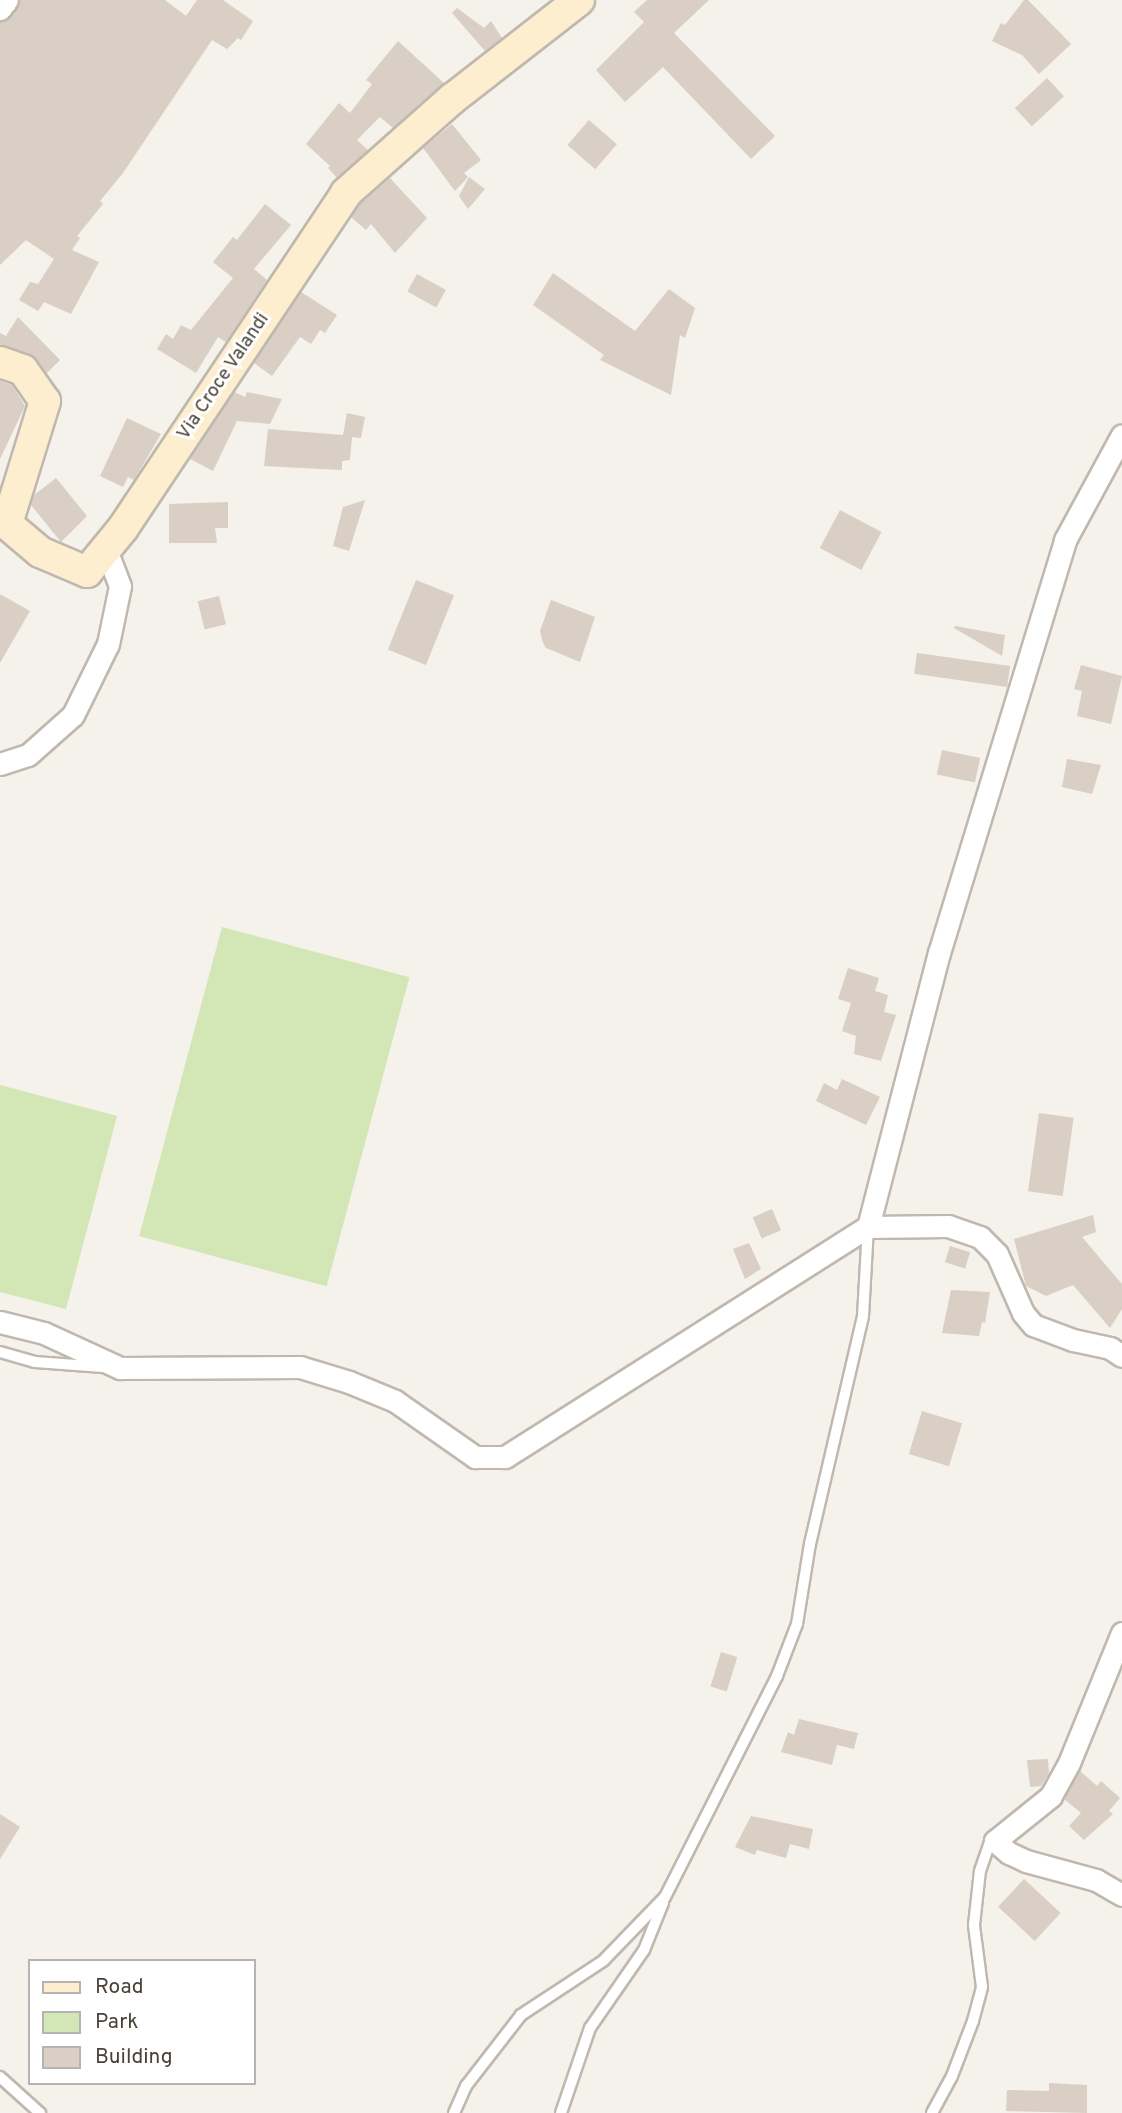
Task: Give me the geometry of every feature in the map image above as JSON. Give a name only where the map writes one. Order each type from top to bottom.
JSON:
[{"type":"street","points":[[0,9],[7,0]]},
{"type":"street","name":"Via Croce Valandi","points":[[0,362],[23,370],[45,401],[7,524],[40,552],[87,572],[123,528],[346,193],[452,99],[579,0]]},
{"type":"street","points":[[868,1227],[939,953],[1065,540],[1122,435]]},
{"type":"street","points":[[0,764],[28,755],[73,715],[108,644],[120,586],[106,548]]},
{"type":"street","points":[[0,1322],[44,1333],[120,1368],[300,1367],[349,1382],[395,1401],[475,1457],[505,1457],[868,1227],[948,1226],[980,1237],[997,1254],[1023,1313],[1034,1325],[1073,1340],[1111,1348],[1122,1356]]},
{"type":"street","points":[[1122,1633],[1069,1763],[1051,1796],[995,1842],[1026,1861],[1096,1880],[1122,1895]]},
{"type":"lane","points":[[561,2113],[590,2028],[644,1950],[665,1897],[777,1676],[797,1624],[810,1544],[863,1316],[868,1227]]},
{"type":"lane","points":[[0,1352],[35,1362],[120,1368]]},
{"type":"lane","points":[[932,2113],[953,2076],[982,1987],[974,1925],[980,1871],[989,1846],[995,1842]]},
{"type":"lane","points":[[454,2113],[466,2086],[521,2015],[603,1961],[665,1897]]},
{"type":"lane","points":[[0,2077],[40,2113]]},
{"type":"green space","points":[[222,927],[409,977],[327,1286],[139,1236]]},
{"type":"green space","points":[[0,1085],[117,1116],[66,1309],[0,1292]]},
{"type":"building","points":[[20,0],[165,0],[186,16],[197,0],[223,0],[253,21],[241,40],[238,38],[227,49],[212,40],[123,173],[100,201],[103,204],[77,236],[80,238],[72,250],[99,262],[71,314],[44,302],[38,311],[19,300],[30,282],[38,284],[54,259],[26,240],[0,265],[0,22],[10,17]]},
{"type":"building","points":[[647,0],[709,0],[674,33],[775,136],[751,159],[663,67],[625,102],[596,70],[644,22],[634,12]]},
{"type":"building","points":[[1024,0],[1028,0],[1071,44],[1039,74],[1022,55],[992,41],[1001,23],[1005,25]]},
{"type":"building","points":[[457,8],[484,28],[491,21],[502,38],[485,51],[452,13]]},
{"type":"building","points":[[398,41],[444,83],[393,128],[380,117],[357,140],[368,150],[337,178],[328,168],[330,166],[306,144],[339,103],[350,113],[372,84],[366,80]]},
{"type":"building","points":[[1047,78],[1064,96],[1032,126],[1015,108]]},
{"type":"building","points":[[589,120],[617,144],[595,169],[567,145]]},
{"type":"building","points":[[452,124],[481,160],[464,173],[468,177],[455,191],[423,148]]},
{"type":"building","points":[[469,177],[485,189],[468,209],[459,196]]},
{"type":"building","points":[[390,178],[427,218],[395,253],[371,224],[366,230],[351,217],[359,205]]},
{"type":"building","points":[[265,204],[291,225],[254,269],[267,280],[226,342],[218,337],[196,373],[157,349],[166,334],[173,339],[181,325],[191,330],[233,278],[213,262],[233,237],[237,240]]},
{"type":"building","points":[[553,273],[635,331],[669,289],[695,308],[685,338],[680,335],[671,395],[600,360],[604,355],[533,305]]},
{"type":"building","points":[[417,274],[446,290],[436,307],[407,291]]},
{"type":"building","points":[[301,292],[337,315],[325,333],[320,330],[311,344],[300,337],[272,376],[254,363]]},
{"type":"building","points":[[18,317],[60,360],[47,373],[29,354],[0,345],[0,333],[6,336]]},
{"type":"building","points":[[0,381],[12,385],[25,406],[0,459]]},
{"type":"building","points":[[234,392],[245,397],[247,392],[282,399],[270,424],[237,421],[213,471],[190,459]]},
{"type":"building","points":[[347,413],[365,417],[361,438],[352,437],[350,460],[342,461],[342,470],[264,466],[268,429],[343,435]]},
{"type":"building","points":[[127,418],[161,434],[134,480],[128,477],[123,487],[100,476]]},
{"type":"building","points":[[56,478],[87,516],[61,542],[31,505],[34,495]]},
{"type":"building","points":[[365,500],[349,551],[333,546],[343,507]]},
{"type":"building","points":[[228,502],[228,528],[215,528],[217,543],[169,543],[169,504]]},
{"type":"building","points":[[840,510],[881,532],[861,570],[820,548]]},
{"type":"building","points":[[416,580],[454,595],[426,665],[388,650]]},
{"type":"building","points":[[0,594],[30,611],[0,663]]},
{"type":"building","points":[[219,596],[226,624],[205,629],[198,601]]},
{"type":"building","points":[[551,600],[595,617],[580,662],[546,648],[543,643],[540,631]]},
{"type":"building","points":[[955,626],[1005,635],[1002,656],[954,628]]},
{"type":"building","points":[[917,653],[1010,666],[1007,687],[914,674]]},
{"type":"building","points":[[1081,665],[1122,676],[1111,724],[1077,716],[1082,691],[1074,689]]},
{"type":"building","points":[[942,750],[980,758],[975,783],[937,774]]},
{"type":"building","points":[[1067,759],[1101,765],[1092,794],[1062,787]]},
{"type":"building","points":[[848,968],[879,978],[875,991],[888,995],[884,1012],[896,1015],[881,1061],[854,1054],[856,1036],[842,1031],[851,1003],[838,999]]},
{"type":"building","points":[[842,1079],[880,1097],[866,1125],[816,1101],[824,1083],[837,1090]]},
{"type":"building","points":[[1039,1113],[1074,1118],[1063,1196],[1028,1191]]},
{"type":"building","points":[[772,1209],[781,1230],[762,1238],[753,1217]]},
{"type":"building","points":[[1093,1215],[1096,1232],[1082,1237],[1122,1284],[1122,1309],[1110,1328],[1073,1285],[1046,1296],[1026,1286],[1014,1239]]},
{"type":"building","points":[[749,1243],[761,1269],[745,1279],[733,1249]]},
{"type":"building","points":[[950,1246],[970,1252],[965,1268],[945,1262]]},
{"type":"building","points":[[951,1290],[990,1292],[985,1323],[982,1322],[979,1336],[942,1333]]},
{"type":"building","points":[[922,1411],[962,1423],[949,1466],[909,1454]]},
{"type":"building","points":[[721,1652],[737,1657],[727,1691],[710,1686]]},
{"type":"building","points":[[799,1719],[858,1733],[854,1749],[837,1745],[832,1765],[781,1752],[788,1732],[794,1735]]},
{"type":"building","points":[[1048,1759],[1049,1773],[1041,1786],[1030,1787],[1027,1760]]},
{"type":"building","points":[[1080,1771],[1097,1786],[1101,1781],[1120,1798],[1109,1811],[1113,1814],[1084,1840],[1069,1826],[1081,1813],[1064,1799]]},
{"type":"building","points":[[0,1814],[20,1827],[0,1859]]},
{"type":"building","points":[[751,1816],[813,1829],[809,1849],[790,1844],[786,1858],[757,1850],[755,1855],[735,1847]]},
{"type":"building","points":[[1024,1879],[1061,1913],[1035,1941],[998,1907]]},
{"type":"building","points":[[1049,2083],[1087,2085],[1087,2113],[1006,2111],[1007,2090],[1049,2091]]}]
